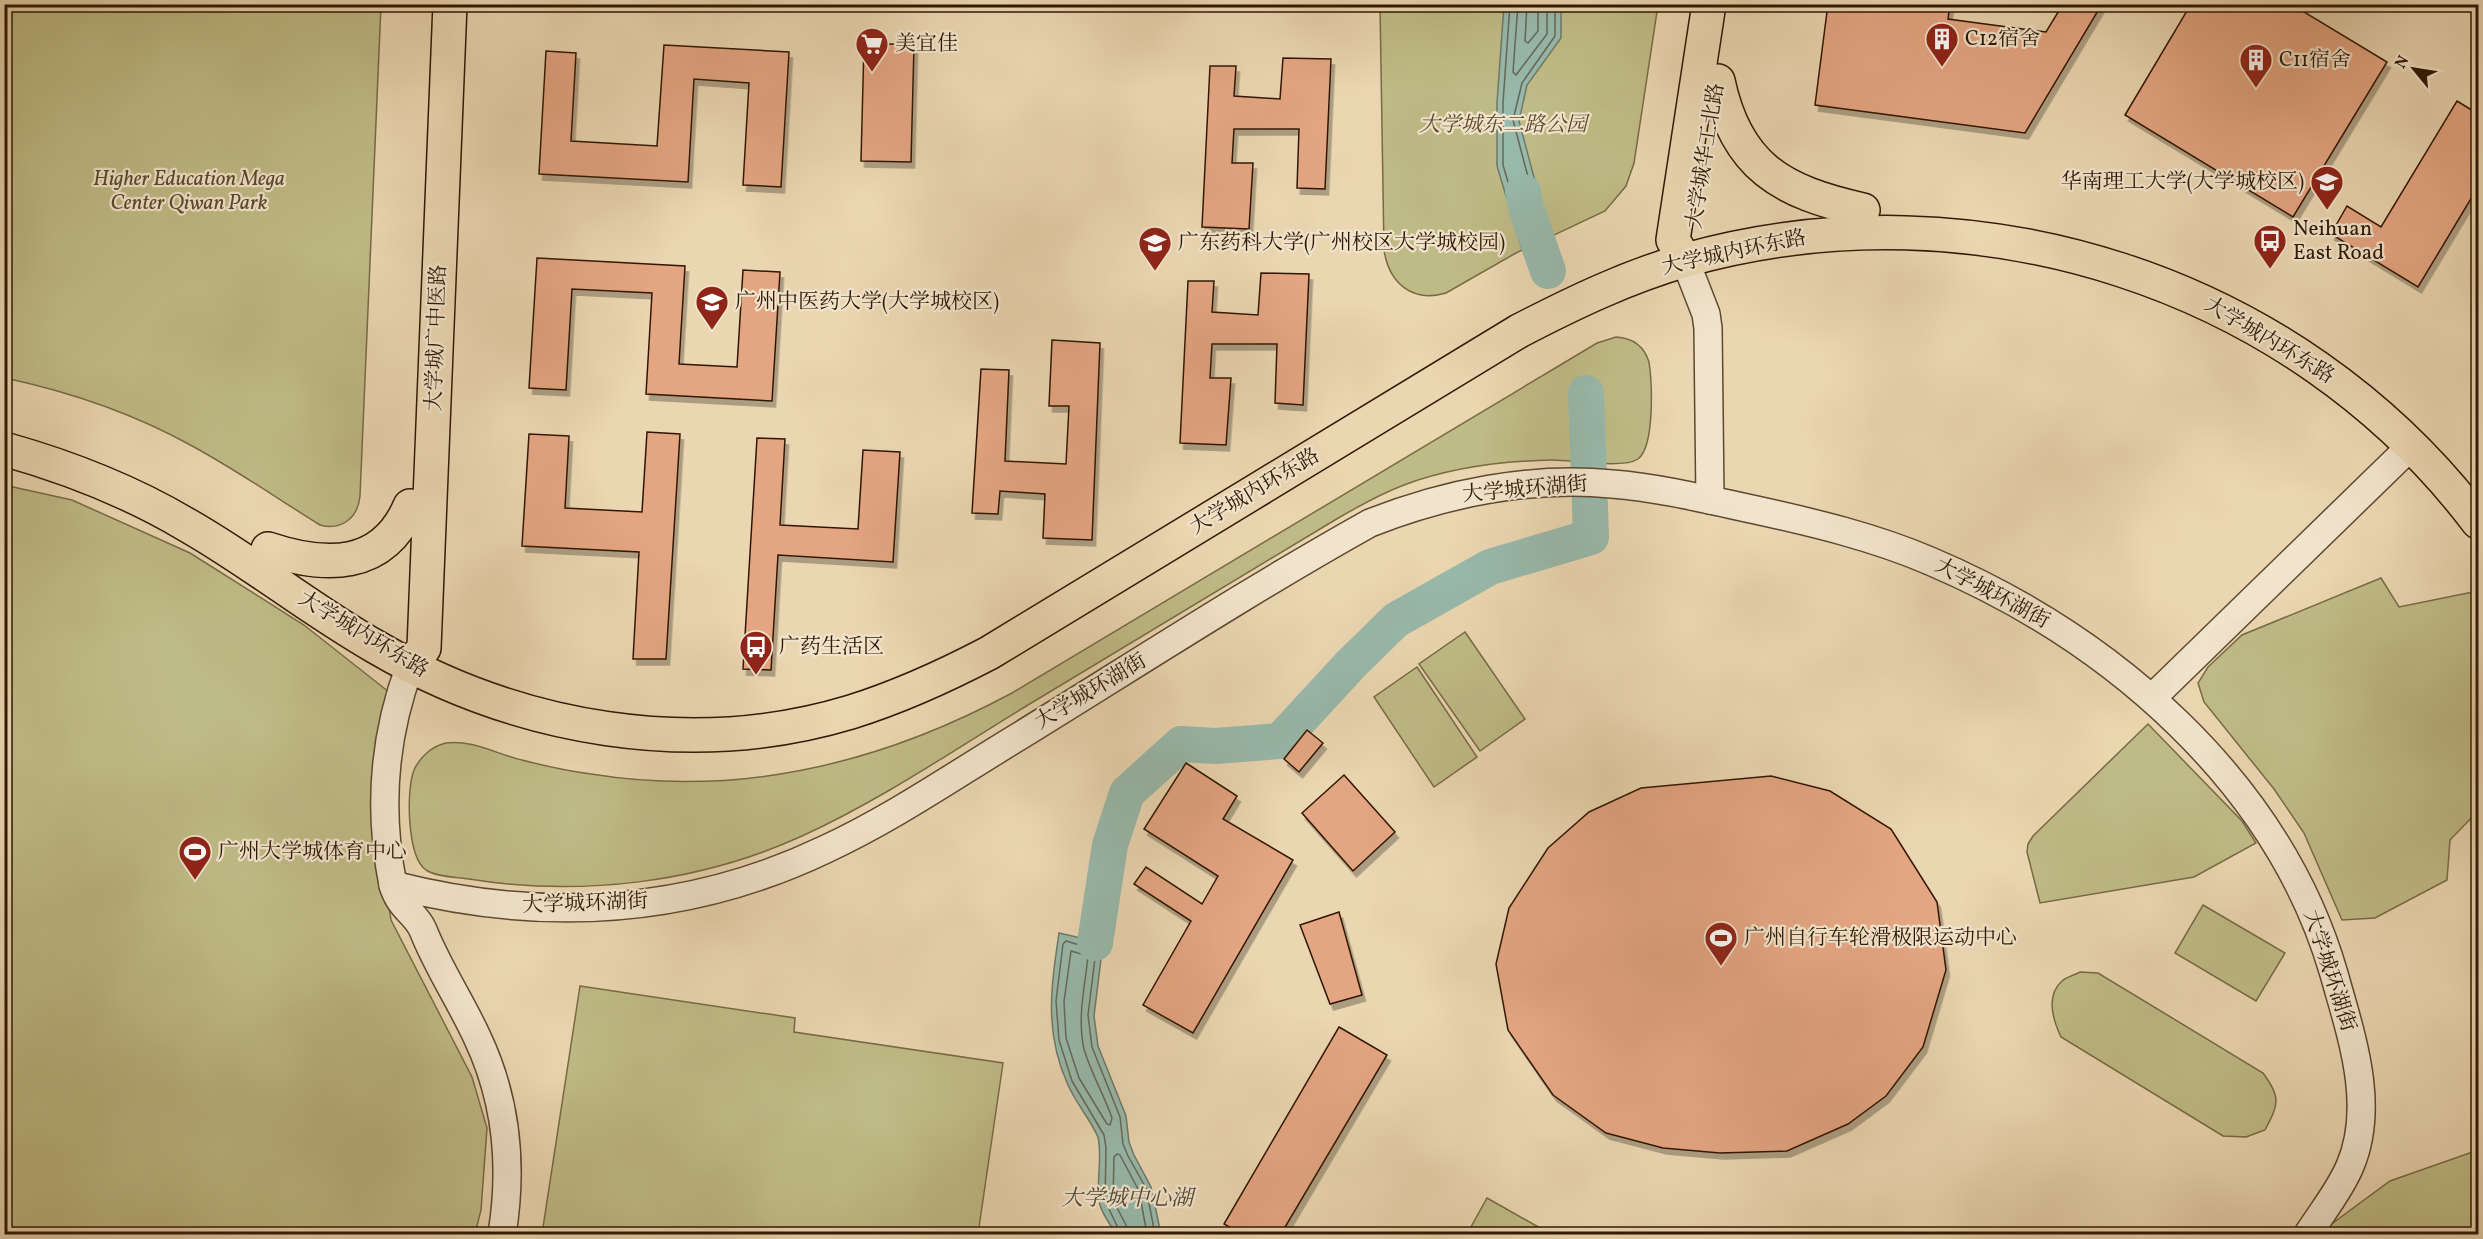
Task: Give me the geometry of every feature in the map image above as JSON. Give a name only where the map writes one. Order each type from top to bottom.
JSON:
[{"type":"main road","name":"大学城广中医路","points":[[413,650],[410,506],[430,4]]},
{"type":"main road","name":"大学城广中医路","points":[[413,650],[450,4]]},
{"type":"main road","name":"大学城华工北路","points":[[1684,245],[1708,4]]},
{"type":"main road","name":"大学城华工北路","points":[[1684,245],[1718,81],[1729,4]]},
{"type":"main road","points":[[1718,81],[1729,123],[1739,142],[1770,174],[1788,186],[1812,196],[1863,210]]},
{"type":"main road","name":"大学城内环东路","points":[[4,426],[75,448],[139,474],[201,506],[268,549],[413,650],[449,684],[531,714],[637,733],[710,734],[805,723],[850,712],[948,675],[989,653],[1519,332],[1684,245],[1776,217],[1863,210],[1933,210],[2033,223],[2092,236],[2185,268],[2253,301],[2345,359],[2409,412],[2450,453],[2478,486]]},
{"type":"main road","name":"大学城内环东路","points":[[1684,245],[1779,240],[1831,234],[1932,233],[2002,241],[2086,258],[2175,289],[2243,321],[2285,346],[2340,384],[2411,446],[2478,522]]},
{"type":"main road","name":"大学城内环东路","points":[[4,449],[98,481],[171,515],[374,646],[413,650]]},
{"type":"main road","points":[[268,549],[306,560],[342,561],[358,558],[386,542],[404,521],[410,506]]},
{"type":"street","points":[[1684,245],[1708,328],[1710,500]]},
{"type":"street","points":[[2152,698],[2411,446]]},
{"type":"street","name":"大学城环湖街","points":[[395,893],[543,909],[605,908],[690,896],[767,874],[828,849],[888,815],[1370,523],[1408,508],[1447,497],[1524,486],[1571,483],[1612,484],[1710,500],[1831,527],[1928,560],[2016,603],[2104,660],[2152,698],[2216,763],[2246,800],[2291,870],[2310,907],[2328,953],[2354,1049],[2362,1119],[2357,1148],[2349,1169],[2308,1234]]},
{"type":"street","name":"大学城广中医路","points":[[395,893],[386,842],[383,788],[392,723],[413,650]]},
{"type":"street","points":[[395,893],[422,927],[436,964],[476,1035],[491,1068],[503,1119],[509,1160],[507,1204],[502,1234]]},
{"type":"green space","name":"Higher Education Mega Center Qiwan Park","points":[[5,4],[381,5],[360,496],[356,511],[347,521],[335,526],[320,525],[210,456],[149,424],[78,397],[5,378]]},
{"type":"green space","name":"大学城东二路公园","points":[[1380,5],[1658,5],[1634,163],[1626,186],[1605,211],[1516,253],[1446,293],[1423,295],[1404,288],[1391,272],[1384,250]]},
{"type":"green space","points":[[1616,337],[1628,339],[1637,344],[1644,351],[1649,362],[1650,428],[1643,452],[1638,459],[1621,463],[1552,460],[1496,464],[1439,474],[1386,492],[1297,543],[889,791],[802,836],[763,852],[681,875],[596,886],[511,884],[436,874],[426,870],[415,852],[409,807],[411,780],[414,770],[423,757],[431,749],[441,744],[465,743],[513,758],[582,773],[646,780],[701,781],[755,778],[808,769],[860,756],[911,739],[962,718],[1012,693],[1597,343]]},
{"type":"green space","name":"广州大学城体育中心","points":[[4,485],[72,500],[190,553],[304,625],[394,696],[380,842],[391,920],[472,1077],[487,1128],[481,1210],[475,1234],[5,1234]]},
{"type":"green space","points":[[2381,578],[2399,607],[2478,591],[2478,811],[2450,840],[2447,880],[2375,918],[2342,920],[2304,833],[2274,789],[2204,702],[2198,683],[2208,667],[2242,635]]},
{"type":"green space","points":[[1465,632],[1525,719],[1480,751],[1419,664]]},
{"type":"green space","points":[[1417,667],[1477,757],[1434,787],[1374,697]]},
{"type":"green space","points":[[2148,724],[2242,821],[2256,843],[2194,877],[2040,903],[2027,852],[2028,844],[2033,836]]},
{"type":"green space","points":[[2203,905],[2285,953],[2256,1001],[2175,953]]},
{"type":"green space","points":[[2080,972],[2098,973],[2263,1073],[2273,1088],[2276,1101],[2273,1114],[2265,1130],[2246,1137],[2223,1136],[2061,1037],[2053,1016],[2054,994],[2064,980]]},
{"type":"green space","points":[[580,986],[795,1018],[794,1032],[1003,1063],[978,1234],[542,1234]]},
{"type":"green space","points":[[2478,1150],[2478,1234],[2318,1234],[2390,1181]]},
{"type":"green space","points":[[1487,1198],[1549,1233],[1485,1234],[1471,1227]]},
{"type":"water","points":[[1504,5],[1561,5],[1561,38],[1527,85],[1519,121],[1548,230],[1522,250],[1497,166],[1497,103]]},
{"type":"water","name":"大学城中心湖","points":[[1059,933],[1103,943],[1094,1016],[1098,1046],[1126,1116],[1129,1142],[1151,1187],[1161,1234],[1116,1234],[1101,1209],[1098,1188],[1100,1154],[1098,1137],[1068,1085],[1060,1066],[1052,1028],[1052,991]]},
{"type":"building","name":"C12宿舍","points":[[1828,4],[1950,4],[1948,19],[2046,32],[2063,4],[2102,4],[2025,133],[1815,105]]},
{"type":"building","name":"C11宿舍","points":[[2191,4],[2291,4],[2387,62],[2293,217],[2125,115]]},
{"type":"building","points":[[864,43],[914,45],[911,162],[861,161]]},
{"type":"building","points":[[664,45],[789,52],[781,187],[743,185],[749,83],[694,79],[688,182],[539,174],[546,51],[576,53],[571,141],[657,146]]},
{"type":"building","points":[[1283,58],[1331,59],[1325,189],[1297,188],[1299,129],[1234,129],[1232,163],[1253,163],[1249,229],[1202,227],[1210,66],[1236,66],[1234,96],[1280,99]]},
{"type":"building","points":[[2457,101],[2478,114],[2478,187],[2418,287],[2331,234],[2347,206],[2381,227]]},
{"type":"building","points":[[537,258],[685,266],[679,364],[737,367],[743,270],[780,272],[772,401],[646,394],[652,293],[572,289],[566,390],[529,388]]},
{"type":"building","points":[[1261,273],[1309,274],[1303,405],[1275,403],[1277,344],[1212,344],[1210,378],[1231,378],[1226,445],[1180,443],[1188,281],[1214,281],[1212,312],[1258,315]]},
{"type":"building","points":[[1052,340],[1100,343],[1092,540],[1043,538],[1045,494],[1000,491],[998,514],[972,513],[981,369],[1009,370],[1005,461],[1066,464],[1069,406],[1049,406]]},
{"type":"building","points":[[647,432],[680,434],[666,659],[633,659],[639,552],[522,546],[529,434],[569,436],[565,508],[642,512]]},
{"type":"building","points":[[757,438],[785,439],[780,525],[858,529],[863,450],[900,452],[893,562],[778,555],[771,670],[743,669]]},
{"type":"building","points":[[1307,730],[1323,743],[1299,772],[1284,759]]},
{"type":"building","points":[[1186,763],[1237,796],[1223,819],[1293,860],[1193,1033],[1143,1005],[1191,921],[1134,884],[1146,867],[1202,904],[1218,876],[1144,829]]},
{"type":"building","points":[[1344,775],[1395,832],[1353,871],[1302,813]]},
{"type":"building","name":"广州自行车轮滑极限运动中心","points":[[1771,776],[1830,791],[1891,829],[1937,902],[1946,970],[1923,1047],[1886,1096],[1848,1124],[1787,1151],[1720,1153],[1663,1148],[1606,1133],[1553,1095],[1508,1030],[1496,964],[1509,908],[1548,848],[1589,812],[1641,788]]},
{"type":"building","points":[[1339,912],[1362,995],[1330,1004],[1300,925]]},
{"type":"building","points":[[1339,1027],[1387,1055],[1281,1234],[1242,1234],[1224,1224]]},
{"type":"waterway","points":[[1523,192],[1526,208],[1548,271]]},
{"type":"waterway","points":[[1095,943],[1110,845],[1127,793],[1181,744],[1216,746],[1280,741],[1351,664],[1396,620],[1490,567],[1591,537],[1586,393]]},
{"type":"place","name":"C12宿舍","points":[[1942,68]]},
{"type":"place","name":"美宜佳","points":[[872,73]]},
{"type":"place","name":"C11宿舍","points":[[2256,89]]},
{"type":"place","name":"华南理工大学(大学城校区)","points":[[2327,211]]},
{"type":"place","name":"Neihuan East Road","points":[[2270,270]]},
{"type":"place","name":"广东药科大学(广州校区大学城校园)","points":[[1155,272]]},
{"type":"place","name":"广州中医药大学(大学城校区)","points":[[712,331]]},
{"type":"place","name":"广药生活区","points":[[756,676]]},
{"type":"place","name":"广州大学城体育中心","points":[[195,881]]},
{"type":"place","name":"广州自行车轮滑极限运动中心","points":[[1721,967]]}]
